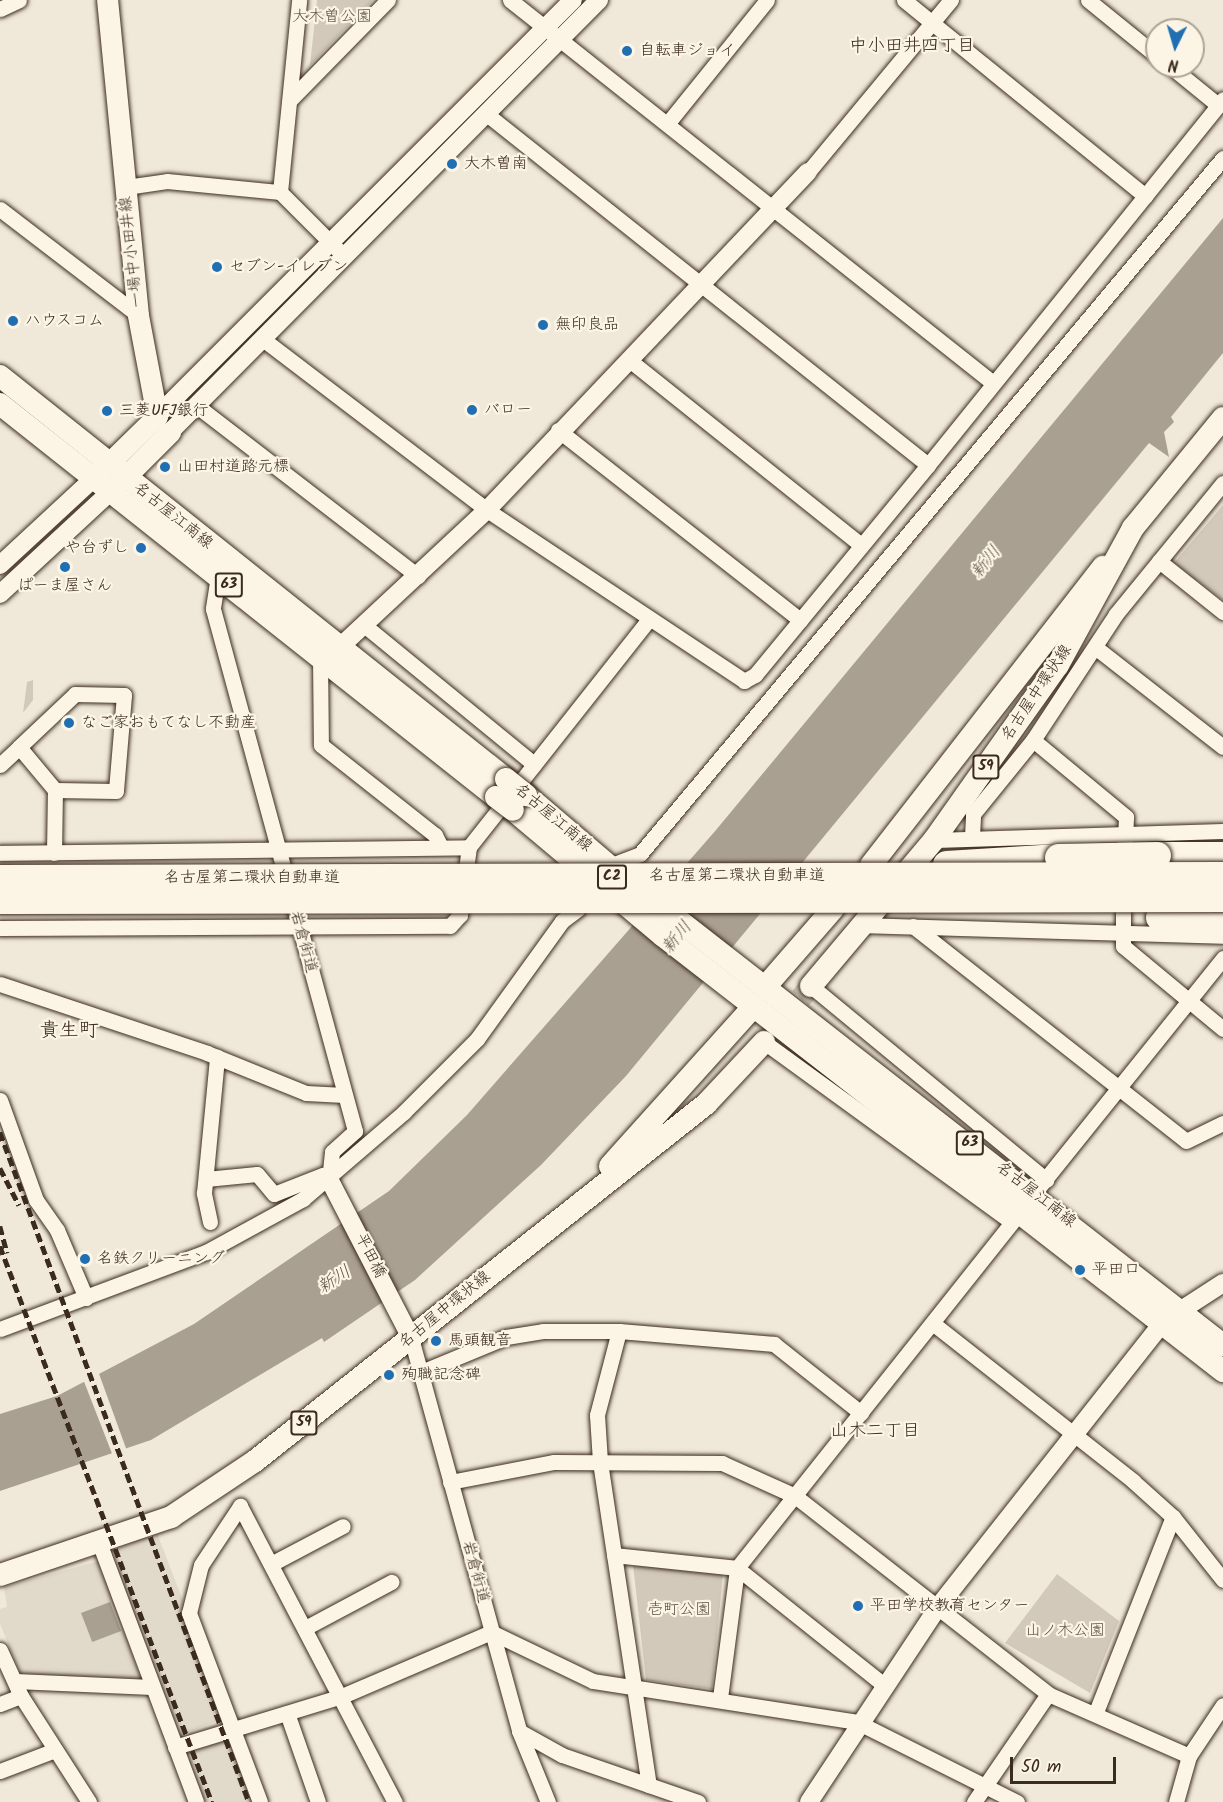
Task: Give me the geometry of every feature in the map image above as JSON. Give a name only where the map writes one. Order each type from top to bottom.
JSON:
[{"type":"highway","points":[[932,853],[1223,855]]},
{"type":"highway","name":"名古屋第二環状自動車道","points":[[0,878],[1223,875]]},
{"type":"highway","name":"名古屋第二環状自動車道","points":[[0,900],[1223,898]]},
{"type":"highway","points":[[1070,907],[1223,922]]},
{"type":"main road","name":"一場中小田井線","points":[[107,0],[138,315],[157,416]]},
{"type":"main road","name":"名古屋江南線","points":[[0,376],[218,576],[330,652]]},
{"type":"main road","name":"名古屋江南線","points":[[0,404],[110,477],[510,795],[609,866],[763,983],[1028,1201],[1163,1322],[1223,1371]]},
{"type":"main road","points":[[110,477],[157,416]]},
{"type":"main road","name":"名古屋中環状線","points":[[811,986],[858,925],[932,853],[970,804],[1058,664],[1133,528],[1223,418]]},
{"type":"main road","points":[[110,477],[170,432]]},
{"type":"main road","points":[[871,865],[1133,528]]},
{"type":"main road","name":"名古屋江南線","points":[[510,795],[662,935],[749,1002],[1179,1307],[1223,1345]]},
{"type":"main road","points":[[763,983],[833,909]]},
{"type":"main road","points":[[573,1207],[749,1002]]},
{"type":"main road","name":"名古屋中環状線","points":[[0,1575],[100,1545],[171,1517],[255,1461],[407,1328],[573,1207],[706,1104],[764,1042]]},
{"type":"street","points":[[0,9],[20,0]]},
{"type":"street","points":[[280,192],[299,0]]},
{"type":"street","points":[[290,100],[388,0]]},
{"type":"street","points":[[510,0],[993,383]]},
{"type":"street","points":[[157,416],[547,30],[573,0]]},
{"type":"street","points":[[170,432],[562,43],[599,0]]},
{"type":"street","points":[[668,124],[767,0]]},
{"type":"street","points":[[904,0],[1145,196]]},
{"type":"street","points":[[440,845],[435,835],[321,745],[330,652],[364,625],[487,510],[558,430],[702,284],[808,172],[951,0]]},
{"type":"street","points":[[1088,0],[1145,46]]},
{"type":"street","points":[[264,340],[487,510],[648,620],[744,681],[800,620],[928,465],[1220,102],[1187,78]]},
{"type":"street","points":[[489,116],[928,465]]},
{"type":"street","points":[[609,866],[640,854],[1223,158]]},
{"type":"street","points":[[126,187],[167,181],[280,192],[344,257]]},
{"type":"street","points":[[0,209],[138,315]]},
{"type":"street","points":[[628,359],[861,545]]},
{"type":"street","points":[[197,405],[418,576]]},
{"type":"street","points":[[558,430],[800,620]]},
{"type":"street","points":[[0,565],[110,477]]},
{"type":"street","points":[[0,594],[110,477]]},
{"type":"street","points":[[972,836],[970,804],[1033,740],[1095,647],[1159,561],[1220,490]]},
{"type":"street","points":[[1159,561],[1223,612]]},
{"type":"street","name":"岩倉街道","points":[[218,576],[213,609],[355,1131],[332,1152],[331,1181]]},
{"type":"street","points":[[0,928],[450,926],[459,915],[469,847],[648,620]]},
{"type":"street","points":[[364,625],[534,764]]},
{"type":"street","points":[[1095,647],[1223,747]]},
{"type":"street","points":[[0,765],[75,694],[124,695],[116,791],[55,790]]},
{"type":"street","points":[[1033,740],[1126,817],[1122,930],[1124,946],[1223,1029]]},
{"type":"street","points":[[19,747],[55,790],[54,853]]},
{"type":"street","points":[[932,853],[972,836],[1125,831],[1223,831]]},
{"type":"street","points":[[0,853],[440,845],[469,847]]},
{"type":"street","points":[[0,1329],[206,1252],[303,1199],[331,1181],[477,1039],[562,921],[578,909]]},
{"type":"street","points":[[858,925],[1122,930],[1223,936]]},
{"type":"street","points":[[913,926],[1186,1141],[1223,1123]]},
{"type":"street","points":[[720,1698],[737,1568],[935,1325],[1028,1201],[1190,1003],[1223,958]]},
{"type":"street","points":[[0,984],[217,1057],[306,1093],[344,1095]]},
{"type":"street","points":[[811,986],[1028,1201]]},
{"type":"street","points":[[764,1042],[1028,1201]]},
{"type":"street","points":[[210,1222],[206,1179],[217,1057]]},
{"type":"street","points":[[0,1100],[36,1200],[57,1230],[86,1298]]},
{"type":"street","points":[[206,1179],[257,1174],[274,1194],[331,1181]]},
{"type":"street","name":"平田橋","points":[[331,1181],[407,1328]]},
{"type":"street","points":[[809,1802],[857,1722],[938,1607],[1163,1322],[1179,1307],[1223,1283]]},
{"type":"street","points":[[935,1325],[1173,1517],[1223,1580]]},
{"type":"street","name":"岩倉街道","points":[[407,1328],[519,1731],[548,1802]]},
{"type":"street","points":[[419,1373],[506,1337],[619,1331],[774,1344],[861,1413]]},
{"type":"street","points":[[619,1331],[597,1415],[600,1462],[650,1785]]},
{"type":"street","points":[[450,1482],[554,1462],[722,1463],[795,1496],[1048,1694],[1096,1712],[1189,1756]]},
{"type":"street","points":[[260,1802],[189,1613],[201,1565],[240,1506],[342,1696],[395,1802]]},
{"type":"street","points":[[1096,1712],[1173,1517]]},
{"type":"street","points":[[271,1564],[343,1526]]},
{"type":"street","points":[[100,1545],[196,1802]]},
{"type":"street","points":[[614,1555],[737,1568],[884,1684]]},
{"type":"street","points":[[306,1628],[392,1582]]},
{"type":"street","points":[[175,1748],[232,1726],[287,1713],[342,1696],[491,1632],[593,1681],[635,1690],[720,1698],[857,1722],[987,1783],[1017,1802]]},
{"type":"street","points":[[0,1650],[21,1696],[89,1802]]},
{"type":"street","points":[[15,1682],[152,1687]]},
{"type":"street","points":[[974,1802],[1048,1694]]},
{"type":"street","points":[[0,1704],[21,1696]]},
{"type":"street","points":[[1176,1802],[1189,1756],[1223,1705]]},
{"type":"street","points":[[287,1713],[318,1802]]},
{"type":"street","points":[[519,1731],[562,1755],[698,1802]]},
{"type":"street","points":[[0,1771],[55,1750]]},
{"type":"shaded area","points":[[157,1533],[228,1717],[179,1736],[108,1552]]},
{"type":"shaded area","points":[[99,1561],[141,1679],[22,1677],[0,1624],[0,1609],[7,1607],[4,1587]]},
{"type":"shaded area","points":[[232,1735],[256,1802],[205,1802],[184,1750]]},
{"type":"green space","name":"大木曽公園","points":[[317,0],[373,0],[310,65]]},
{"type":"green space","points":[[1223,505],[1223,600],[1174,563]]},
{"type":"green space","points":[[33,680],[33,700],[23,713],[27,682]]},
{"type":"green space","name":"壱町公園","points":[[633,1565],[723,1573],[712,1689],[646,1680]]},
{"type":"green space","name":"山ノ木公園","points":[[1057,1574],[1119,1621],[1090,1693],[1005,1643]]},
{"type":"water","name":"新川","points":[[1223,218],[1223,353],[1171,417],[1174,422],[1164,432],[1169,457],[1149,443],[626,1076],[541,1165],[415,1280],[324,1342],[322,1338],[151,1440],[0,1491],[0,1414],[57,1396],[194,1324],[389,1191],[467,1115],[716,830]]},
{"type":"water","points":[[110,1602],[121,1631],[92,1642],[81,1613]]},
{"type":"pier","points":[[98,1371],[127,1451],[113,1456],[83,1379]]},
{"type":"tunnel","points":[[779,1023],[811,986]]},
{"type":"railway","points":[[0,1132],[249,1802]]},
{"type":"railway","points":[[0,1168],[19,1205]]},
{"type":"railway","points":[[0,1226],[7,1253]]},
{"type":"railway","points":[[0,1246],[212,1802]]},
{"type":"place","name":"自転車ジョイ","points":[[627,51]]},
{"type":"place","name":"大木曽南","points":[[452,164]]},
{"type":"place","name":"セブン-イレブン","points":[[217,267]]},
{"type":"place","name":"ハウスコム","points":[[13,321]]},
{"type":"place","name":"無印良品","points":[[543,325]]},
{"type":"place","name":"バロー","points":[[472,410]]},
{"type":"place","name":"三菱UFJ銀行","points":[[107,411]]},
{"type":"place","name":"山田村道路元標","points":[[165,467]]},
{"type":"place","name":"や台ずし","points":[[141,548]]},
{"type":"place","name":"ぱーま屋さん","points":[[65,567]]},
{"type":"place","name":"なご家おもてなし不動産","points":[[69,723]]},
{"type":"place","name":"名鉄クリーニング","points":[[85,1259]]},
{"type":"place","name":"平田口","points":[[1080,1270]]},
{"type":"place","name":"馬頭観音","points":[[436,1341]]},
{"type":"place","name":"殉職記念碑","points":[[389,1375]]},
{"type":"place","name":"平田学校教育センター","points":[[858,1606]]},
{"type":"district","name":"中小田井四丁目","points":[[912,47]]},
{"type":"district","name":"貴生町","points":[[69,1031]]},
{"type":"district","name":"山木二丁目","points":[[875,1432]]}]
